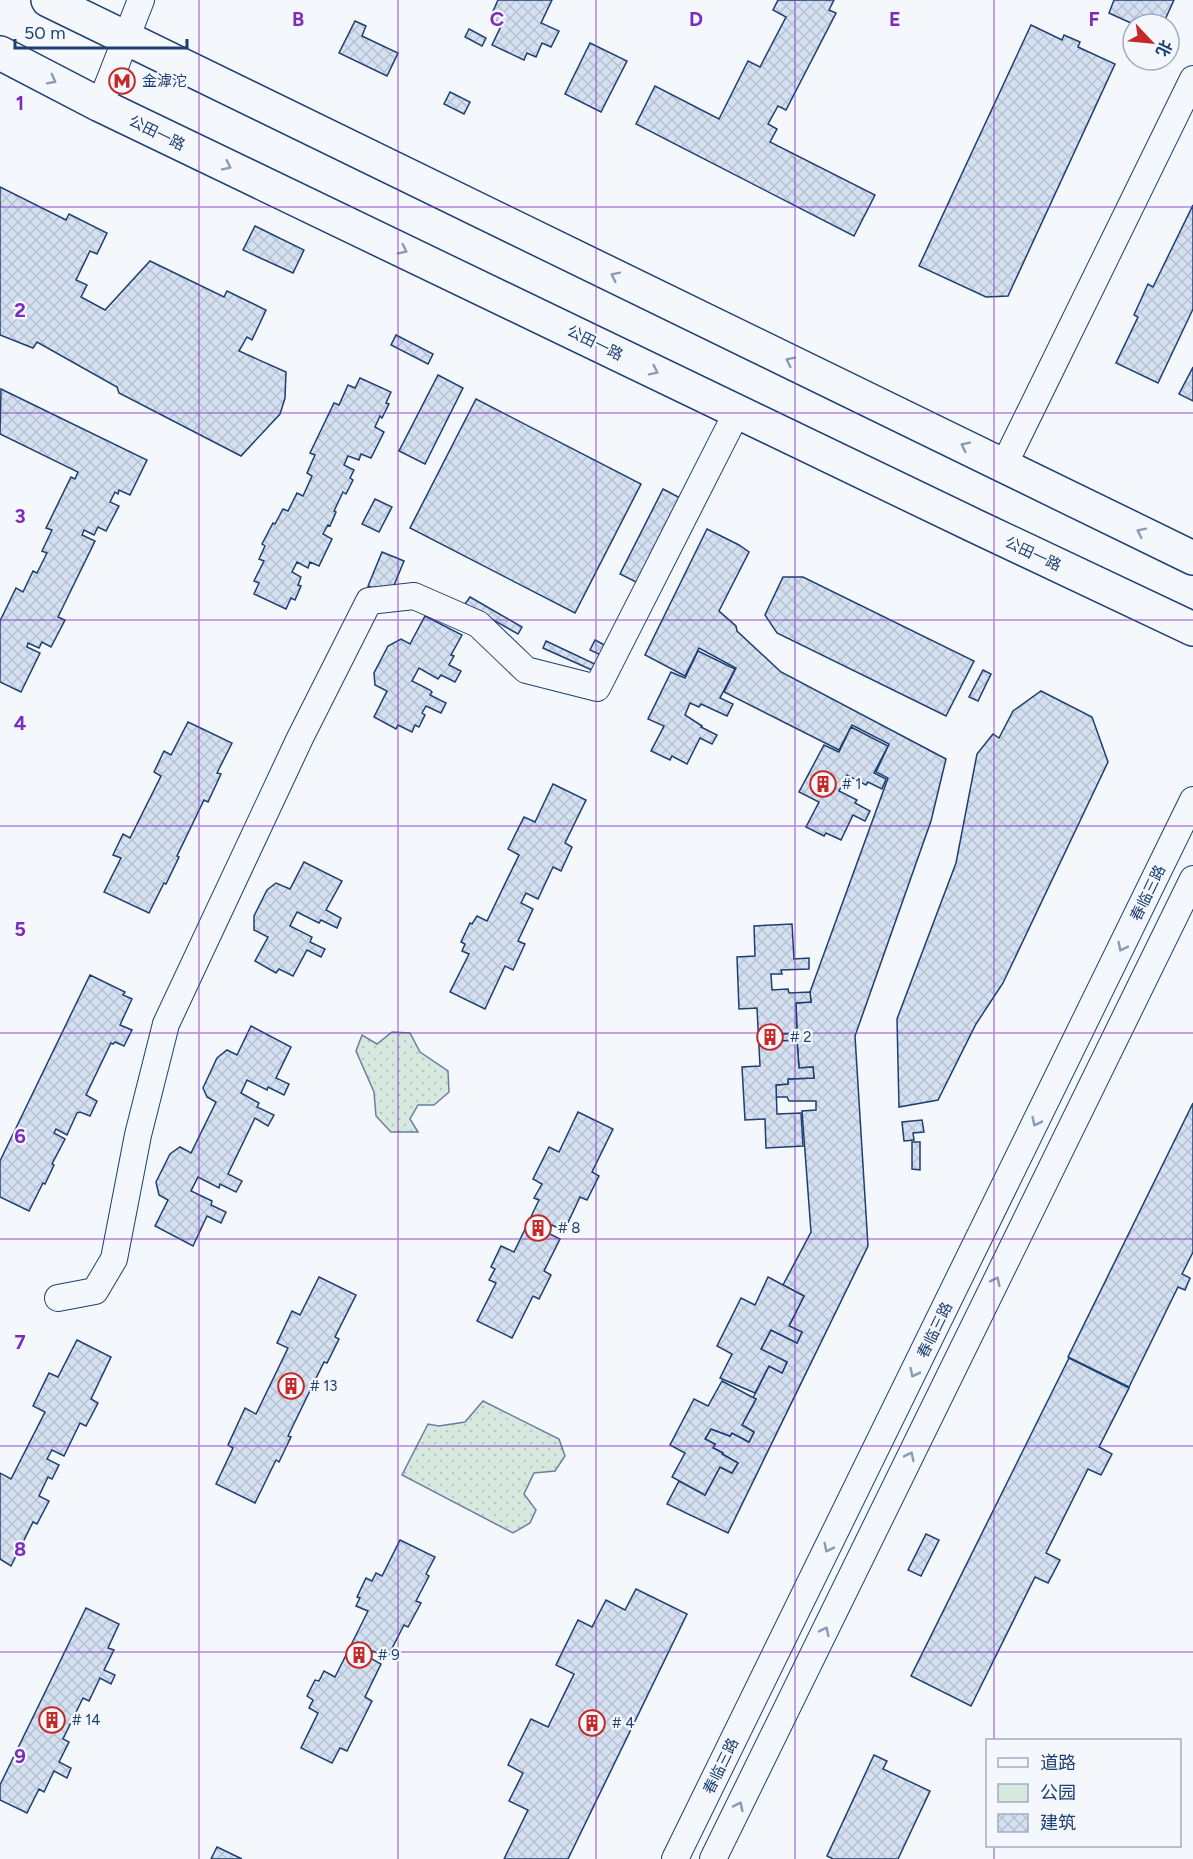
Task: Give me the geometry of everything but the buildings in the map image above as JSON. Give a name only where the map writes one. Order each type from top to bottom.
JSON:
[{"type":"main road","points":[[48,0],[1193,558]]},
{"type":"main road","name":"公田一路","points":[[0,53],[100,105],[1193,629]]},
{"type":"street","points":[[100,105],[141,0]]},
{"type":"street","points":[[1004,465],[1193,79]]},
{"type":"street","points":[[58,1298],[95,1291],[114,1259],[138,1135],[166,1024],[300,738],[369,601],[414,596],[478,624],[526,670],[597,688],[738,412]]},
{"type":"street","name":"春临三路","points":[[675,1859],[1193,800]]},
{"type":"street","points":[[713,1859],[1193,879]]},
{"type":"green space","points":[[392,1032],[410,1033],[420,1052],[448,1071],[449,1092],[434,1105],[418,1105],[410,1119],[418,1132],[391,1132],[376,1116],[374,1092],[356,1051],[362,1035],[377,1044]]},
{"type":"green space","points":[[483,1401],[559,1439],[565,1456],[555,1471],[534,1473],[524,1494],[536,1510],[530,1523],[513,1533],[402,1475],[428,1424],[439,1426],[465,1422]]},
{"type":"place","name":"金滹沱","points":[[122,81]]},
{"type":"place","name":"# 1","points":[[823,784]]},
{"type":"place","name":"# 2","points":[[770,1037]]},
{"type":"place","name":"# 8","points":[[538,1228]]},
{"type":"place","name":"# 13","points":[[291,1386]]},
{"type":"place","name":"# 9","points":[[359,1655]]},
{"type":"place","name":"# 14","points":[[52,1720]]},
{"type":"place","name":"# 4","points":[[592,1723]]}]
